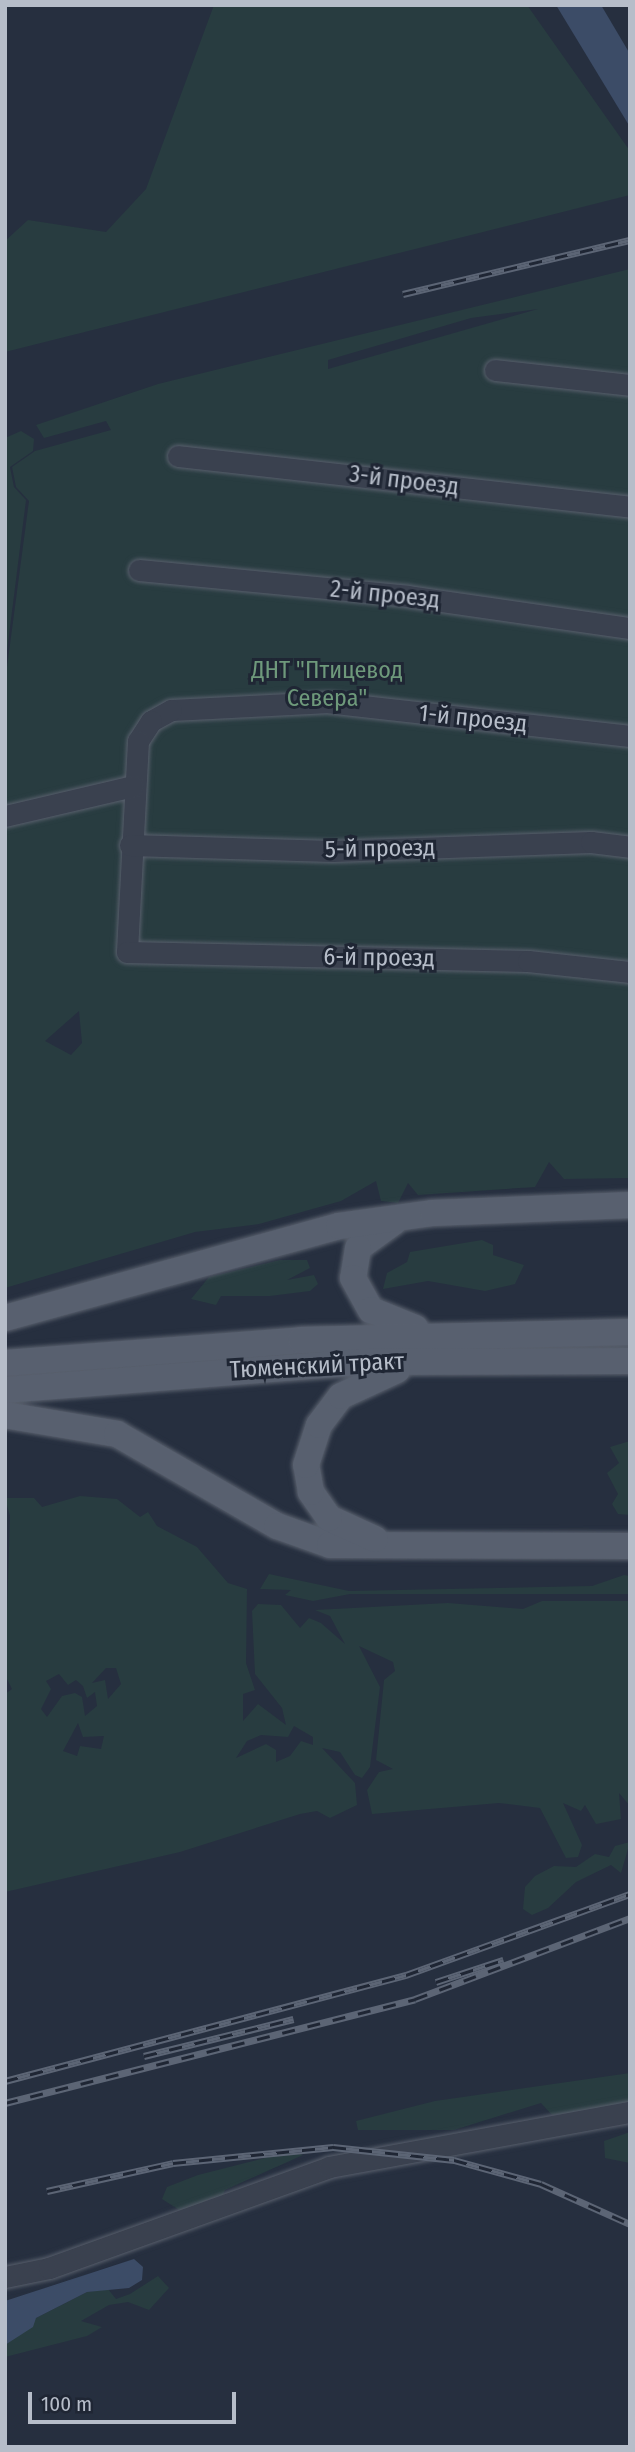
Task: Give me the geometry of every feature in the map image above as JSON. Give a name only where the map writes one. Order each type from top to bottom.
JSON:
[{"type":"main road","points":[[5,1318],[288,1237],[433,1213],[630,1205]]},
{"type":"main road","points":[[433,1213],[368,1236],[353,1262],[353,1278],[362,1300],[385,1319],[446,1335]]},
{"type":"main road","name":"Тюменский тракт","points":[[5,1363],[446,1335],[630,1332]]},
{"type":"main road","name":"Тюменский тракт","points":[[5,1390],[260,1368],[447,1362],[630,1361]]},
{"type":"main road","points":[[428,1548],[366,1538],[329,1518],[311,1492],[306,1465],[318,1425],[355,1385],[447,1362]]},
{"type":"main road","points":[[5,1415],[88,1427],[141,1444],[277,1526],[314,1541],[428,1548],[630,1546]]},
{"type":"street","points":[[495,370],[630,385]]},
{"type":"street","name":"3-й проезд","points":[[178,456],[630,507]]},
{"type":"street","name":"2-й проезд","points":[[139,570],[407,596],[630,628]]},
{"type":"street","name":"1-й проезд","points":[[133,786],[138,741],[150,721],[171,710],[329,702],[630,736]]},
{"type":"street","points":[[5,816],[133,786],[130,845]]},
{"type":"street","name":"5-й проезд","points":[[130,845],[332,851],[591,842],[630,847]]},
{"type":"street","name":"6-й проезд","points":[[130,845],[127,952],[528,961],[630,972]]},
{"type":"street","points":[[5,2277],[49,2268],[328,2167],[630,2112]]},
{"type":"green space","points":[[214,5],[527,5],[630,151],[630,195],[5,352],[5,241],[28,220],[106,232],[146,189]]},
{"type":"green space","name":"ДНТ \"Птицевод Севера\"","points":[[630,269],[630,1178],[564,1179],[549,1162],[535,1187],[418,1195],[408,1183],[398,1203],[381,1201],[376,1181],[341,1201],[259,1224],[195,1232],[5,1288],[5,682],[29,501],[16,487],[12,467],[35,451],[111,430],[106,421],[44,438],[36,425],[158,384]],"holes":[[[538,309],[328,369],[328,360],[471,318]],[[79,1011],[82,1043],[71,1055],[45,1041]]]},
{"type":"green space","points":[[21,431],[34,439],[33,451],[10,467],[14,487],[26,500],[5,667],[5,438]]},
{"type":"green space","points":[[482,1240],[493,1245],[493,1255],[524,1265],[515,1284],[485,1291],[428,1281],[383,1289],[387,1273],[407,1262],[410,1252]]},
{"type":"green space","points":[[280,1260],[307,1260],[310,1268],[287,1280],[314,1275],[318,1284],[310,1291],[270,1296],[221,1296],[216,1305],[191,1299],[209,1277]]},
{"type":"green space","points":[[630,1441],[630,1515],[618,1514],[612,1504],[618,1494],[607,1473],[619,1463],[610,1447]]},
{"type":"green space","points":[[80,1496],[117,1499],[140,1517],[148,1512],[157,1526],[197,1547],[228,1583],[247,1589],[246,1663],[255,1690],[243,1694],[243,1721],[258,1704],[286,1725],[282,1708],[255,1674],[252,1611],[258,1604],[281,1605],[300,1628],[309,1618],[321,1623],[345,1644],[330,1616],[315,1610],[448,1603],[523,1609],[542,1601],[630,1601],[630,1806],[619,1793],[621,1819],[596,1824],[585,1805],[581,1811],[563,1803],[582,1845],[578,1857],[566,1858],[540,1808],[499,1803],[372,1814],[367,1790],[379,1772],[393,1769],[376,1760],[384,1680],[395,1671],[393,1662],[359,1646],[380,1687],[370,1767],[362,1778],[355,1775],[340,1752],[322,1748],[355,1783],[357,1805],[330,1818],[317,1811],[300,1814],[180,1852],[5,1892],[5,1694],[12,1689],[5,1675],[10,1516],[5,1498],[34,1498],[42,1507]],"holes":[[[106,1668],[116,1668],[121,1684],[108,1699],[105,1680],[92,1683]],[[59,1674],[68,1685],[76,1680],[83,1686],[87,1698],[95,1692],[97,1706],[85,1716],[82,1697],[75,1693],[62,1696],[47,1717],[41,1709],[51,1689],[46,1681]],[[78,1723],[83,1737],[104,1736],[101,1749],[80,1746],[77,1756],[63,1751]],[[294,1726],[313,1737],[313,1745],[301,1741],[290,1756],[276,1762],[276,1750],[266,1744],[236,1758],[247,1741],[261,1735],[288,1737]]]},
{"type":"green space","points":[[269,1574],[349,1591],[592,1586],[624,1575],[630,1576],[630,1594],[350,1594],[313,1601],[285,1595],[291,1590],[260,1589]]},
{"type":"green space","points":[[630,1842],[621,1873],[611,1865],[576,1882],[548,1908],[532,1915],[523,1909],[525,1887],[535,1876],[554,1866],[576,1867],[595,1854],[609,1857],[615,1846]]},
{"type":"green space","points":[[630,2073],[630,2105],[552,2115],[541,2103],[454,2130],[358,2130],[356,2121],[435,2101]]},
{"type":"green space","points":[[630,2132],[630,2163],[605,2158],[604,2141]]},
{"type":"green space","points":[[292,2151],[303,2155],[225,2190],[221,2201],[184,2213],[162,2199],[167,2187],[198,2175]]},
{"type":"green space","points":[[158,2276],[169,2288],[149,2310],[128,2302],[109,2305],[81,2321],[102,2327],[87,2336],[5,2357],[5,2345],[36,2318],[87,2292],[108,2289],[116,2299],[130,2294]]},
{"type":"water","points":[[556,5],[601,5],[630,54],[630,127]]},
{"type":"water","points":[[134,2259],[143,2267],[142,2280],[129,2288],[87,2292],[36,2318],[33,2327],[5,2345],[5,2301]]},
{"type":"railway","points":[[403,294],[630,240]]},
{"type":"railway","points":[[5,2081],[406,1975],[630,1894]]},
{"type":"railway","points":[[5,2103],[415,1999],[630,1918]]},
{"type":"railway","points":[[436,1982],[503,1960]]},
{"type":"railway","points":[[144,2056],[294,2019]]},
{"type":"railway","points":[[47,2191],[173,2163],[333,2147],[454,2160],[541,2184],[630,2224]]}]
